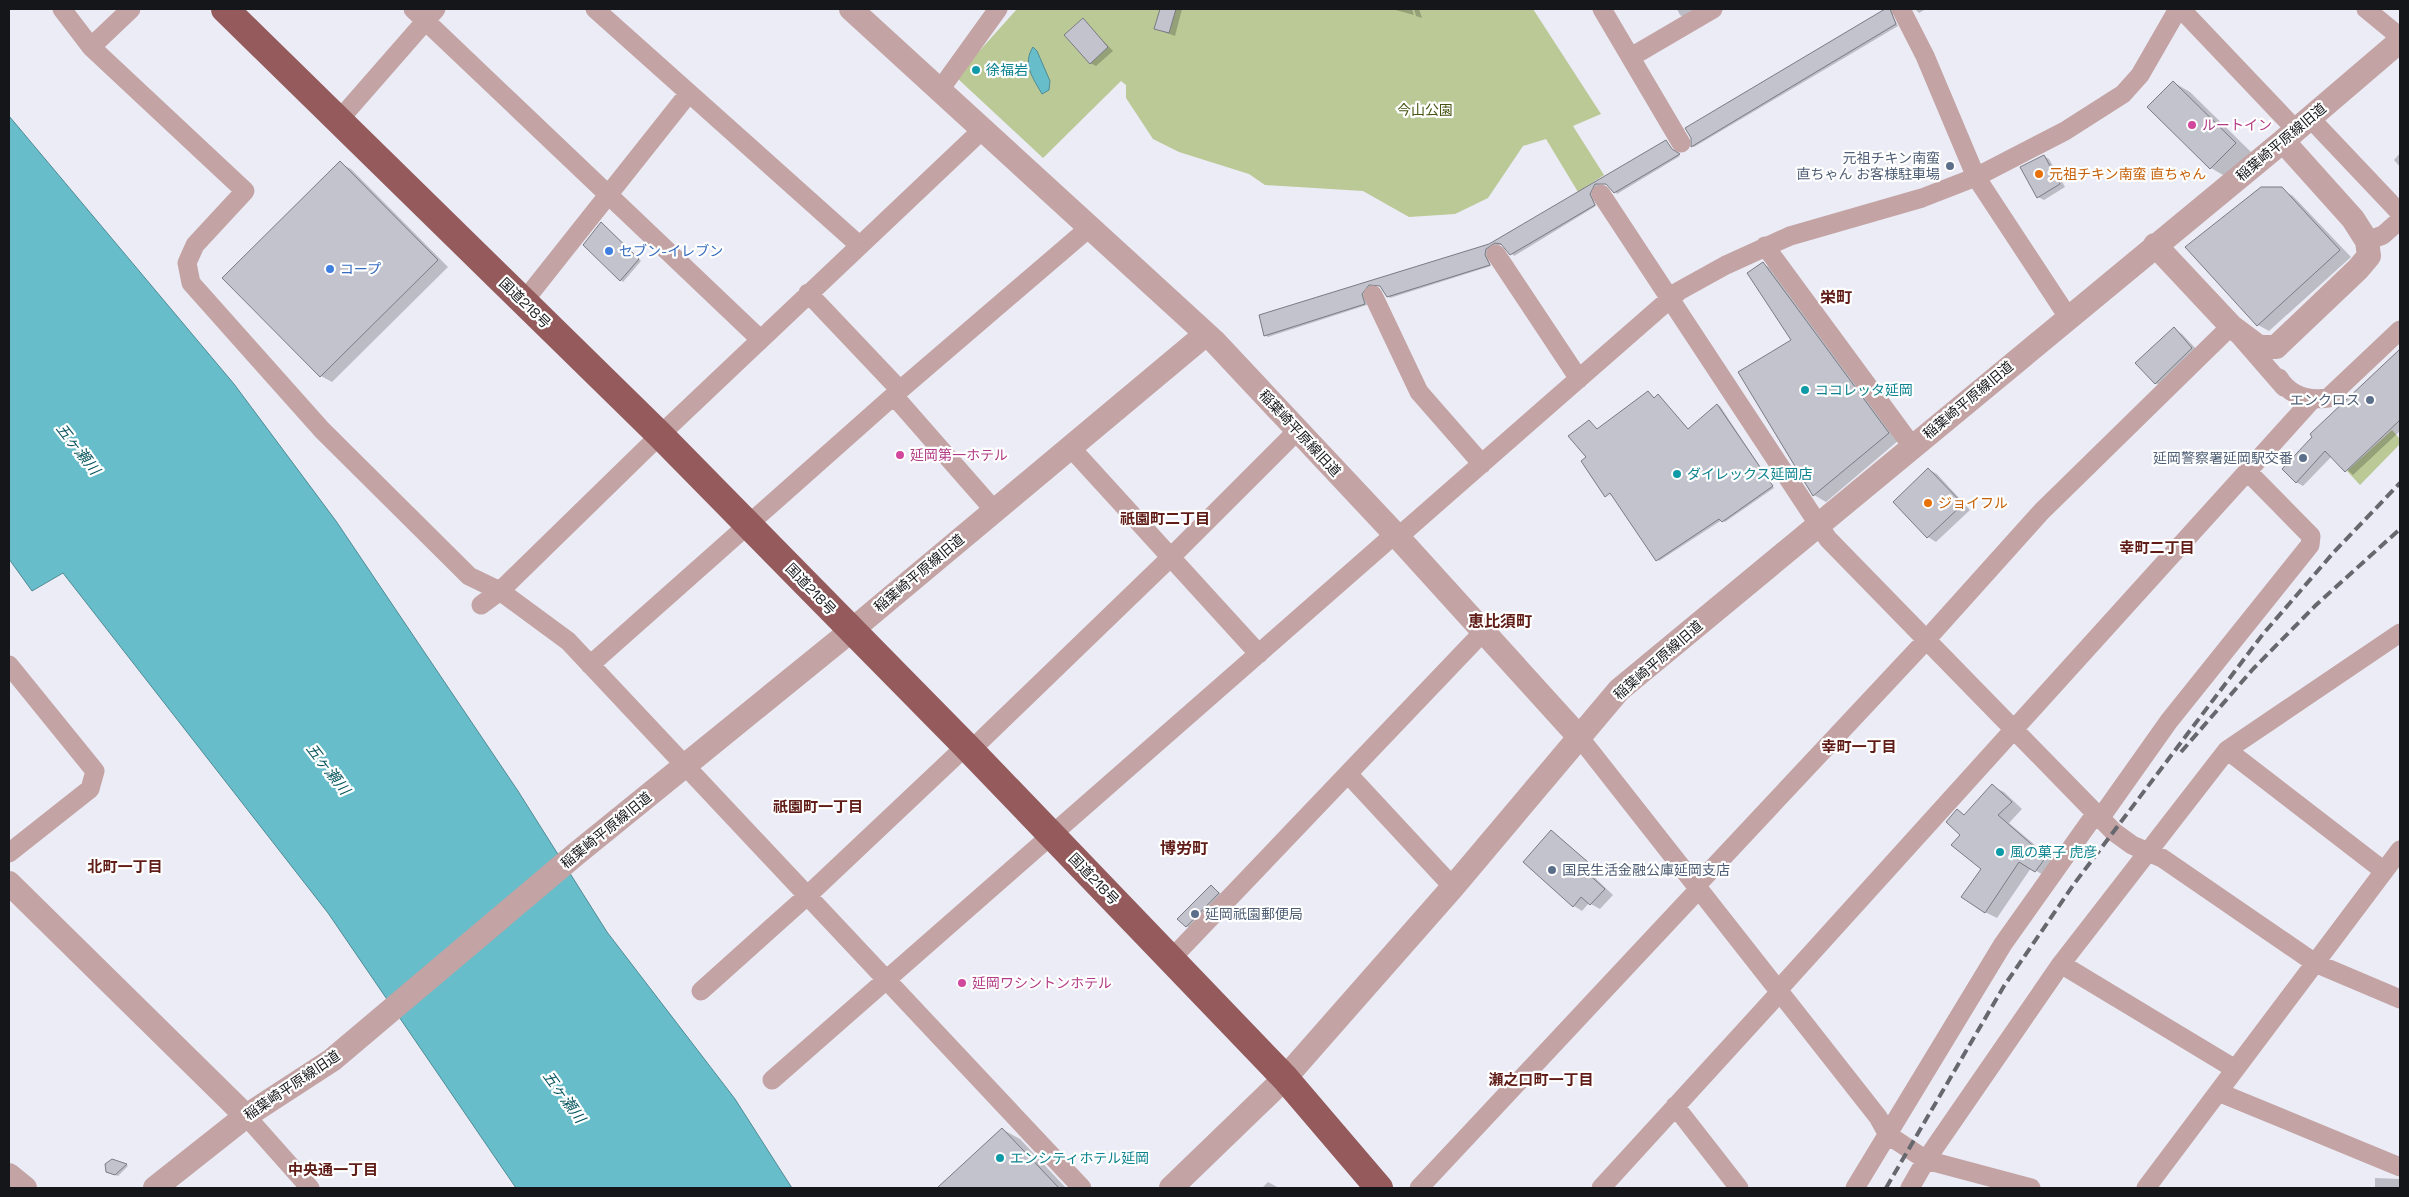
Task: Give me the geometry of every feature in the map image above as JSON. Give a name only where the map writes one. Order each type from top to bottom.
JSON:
[{"type":"highway","name":"国道218号","points":[[225,9],[660,434],[968,748],[1285,1078],[1379,1188]]},
{"type":"street","points":[[62,9],[91,47],[245,190],[195,245],[187,263],[191,282],[329,437],[469,576],[500,591],[568,641],[1082,1188]]},
{"type":"street","points":[[91,47],[131,9]]},
{"type":"street","points":[[595,9],[859,245]]},
{"type":"street","points":[[851,9],[1206,334]]},
{"type":"street","points":[[940,91],[998,9]]},
{"type":"street","points":[[1602,9],[1681,143]]},
{"type":"street","points":[[1631,58],[1713,9]]},
{"type":"street","points":[[1901,9],[1924,56],[1976,177],[2068,317]]},
{"type":"street","points":[[772,1080],[1051,834],[1482,464],[1679,291],[1764,246],[1790,236],[1922,198],[1976,177],[2065,131],[2123,94],[2140,75],[2180,9],[2296,130],[2400,213]]},
{"type":"street","points":[[2366,9],[2400,39]]},
{"type":"street","points":[[339,120],[425,13],[609,195],[760,339]]},
{"type":"street","name":"稲葉崎平原線旧道","points":[[155,1188],[246,1116],[332,1060],[576,854],[852,630],[1206,334],[1396,536],[1580,738],[1619,690],[2296,130],[2400,39]]},
{"type":"street","points":[[524,301],[689,93]]},
{"type":"street","points":[[481,605],[500,591],[660,434],[982,130]]},
{"type":"street","points":[[2231,326],[2259,347],[2276,348],[2358,269],[2369,256],[2367,241],[2296,130]]},
{"type":"street","points":[[1601,194],[1828,539],[2099,815],[2126,841],[2162,858],[2315,963],[2400,999]]},
{"type":"street","points":[[2367,241],[2383,235],[2400,220]]},
{"type":"street","points":[[590,665],[897,393],[1089,228]]},
{"type":"street","points":[[2155,245],[2231,326],[2284,387],[2294,394],[2312,400],[2328,398],[2400,330]]},
{"type":"street","points":[[1764,246],[1912,446]]},
{"type":"street","points":[[1496,254],[1578,379]]},
{"type":"street","points":[[808,293],[897,393],[994,510]]},
{"type":"street","points":[[1373,295],[1419,392],[1482,464]]},
{"type":"street","points":[[1419,1188],[2042,511],[2231,326]]},
{"type":"street","points":[[2276,348],[2277,374],[2284,387]]},
{"type":"street","points":[[1601,1188],[2312,400]]},
{"type":"street","points":[[701,991],[968,748],[1171,557],[1297,431]]},
{"type":"street","points":[[1071,448],[1259,654]]},
{"type":"street","points":[[1855,1188],[2004,944],[2169,721],[2310,545],[2311,536],[2248,472]]},
{"type":"street","points":[[1171,959],[1484,632]]},
{"type":"street","points":[[1910,1188],[1926,1160],[2061,964],[2227,750],[2400,633]]},
{"type":"street","points":[[9,665],[95,771],[90,789],[9,853]]},
{"type":"street","points":[[1171,1188],[1285,1078],[1453,887],[1580,738],[1697,888],[1780,990],[1878,1118],[1888,1135],[1926,1160],[2031,1188]]},
{"type":"street","points":[[2227,750],[2384,871]]},
{"type":"street","points":[[1348,774],[1453,887]]},
{"type":"street","points":[[2146,1188],[2400,850]]},
{"type":"street","points":[[9,883],[246,1116],[310,1188]]},
{"type":"street","points":[[2061,964],[2235,1069]]},
{"type":"street","points":[[2218,1092],[2400,1167]]},
{"type":"street","points":[[1675,1106],[1739,1188]]},
{"type":"street","points":[[9,1175],[25,1188]]},
{"type":"green space","name":"今山公園","points":[[1017,9],[1533,9],[1601,114],[1573,126],[1604,175],[1578,192],[1546,139],[1523,146],[1488,198],[1455,214],[1409,217],[1363,191],[1265,185],[1249,174],[1179,152],[1153,139],[1126,98],[1126,85],[1121,81],[1043,158],[956,77]]},
{"type":"green space","points":[[2392,430],[2400,439],[2400,444],[2360,485],[2347,471]]},
{"type":"water","points":[[1033,47],[1037,51],[1050,81],[1049,90],[1042,94],[1030,71],[1028,59]]},
{"type":"water","name":"五ヶ瀬川","points":[[9,116],[234,384],[336,521],[518,791],[607,932],[735,1099],[792,1188],[516,1188],[328,913],[63,573],[32,591],[9,559]]},
{"type":"building","points":[[1160,9],[1176,9],[1169,33],[1154,29]]},
{"type":"building","points":[[1885,9],[1890,9],[1896,24],[1691,147],[1691,138],[1685,128]]},
{"type":"building","points":[[1083,18],[1108,47],[1090,64],[1064,35]]},
{"type":"building","name":"ルートイン","points":[[2173,81],[2236,143],[2210,169],[2147,107]]},
{"type":"building","points":[[1666,140],[1672,149],[1680,154],[1614,193],[1606,184],[1595,184],[1590,194],[1595,205],[1510,255],[1501,244],[1495,243],[1486,249],[1485,255],[1490,265],[1387,297],[1380,286],[1369,285],[1362,294],[1365,304],[1264,336],[1259,315],[1489,244]]},
{"type":"building","name":"元祖チキン南蛮 直ちゃん","points":[[2044,155],[2060,184],[2037,198],[2020,167]]},
{"type":"building","name":"コープ","points":[[340,161],[438,260],[320,377],[222,278]]},
{"type":"building","points":[[2261,187],[2282,187],[2340,250],[2257,326],[2185,247]]},
{"type":"building","name":"セブン-イレブン","points":[[601,222],[639,259],[620,281],[583,245]]},
{"type":"building","name":"ココレッタ延岡","points":[[1763,262],[1889,433],[1813,496],[1738,372],[1791,340],[1747,273]]},
{"type":"building","points":[[2174,327],[2192,348],[2155,384],[2135,363]]},
{"type":"building","points":[[2400,349],[2400,420],[2345,472],[2325,451],[2296,483],[2282,469],[2312,437],[2310,434]]},
{"type":"building","name":"ダイレックス延岡店","points":[[1648,391],[1654,398],[1658,394],[1688,429],[1717,404],[1773,486],[1722,522],[1719,519],[1656,561],[1610,493],[1605,497],[1581,461],[1586,457],[1568,436],[1589,420],[1597,429]]},
{"type":"building","name":"ジョイフル","points":[[1928,468],[1963,504],[1927,538],[1893,502]]},
{"type":"building","name":"風の菓子 虎彦","points":[[1992,784],[2012,802],[1998,815],[2046,857],[2035,872],[2019,862],[1985,913],[1961,897],[1981,869],[1951,845],[1960,835],[1946,822],[1957,809],[1964,815]]},
{"type":"building","points":[[1551,830],[1589,863],[1584,870],[1605,889],[1590,905],[1581,897],[1573,907],[1523,862]]},
{"type":"building","points":[[1211,885],[1219,893],[1186,927],[1177,919]]},
{"type":"building","name":"エンシティホテル延岡","points":[[1002,1128],[1059,1188],[937,1188]]},
{"type":"building","points":[[112,1159],[127,1164],[115,1175],[106,1172],[105,1164]]},
{"type":"railway","points":[[1886,1188],[2004,986],[2074,884],[2263,634],[2334,552],[2400,483]]},
{"type":"railway","points":[[2181,752],[2253,669],[2316,605],[2400,529]]},
{"type":"place","name":"徐福岩","points":[[976,70]]},
{"type":"place","name":"ルートイン","points":[[2192,125]]},
{"type":"place","name":"元祖チキン南蛮 直ちゃん お客様駐車場","points":[[1950,166]]},
{"type":"place","name":"元祖チキン南蛮 直ちゃん","points":[[2039,174]]},
{"type":"place","name":"セブン-イレブン","points":[[609,251]]},
{"type":"place","name":"コープ","points":[[330,269]]},
{"type":"place","name":"ココレッタ延岡","points":[[1805,390]]},
{"type":"place","name":"エンクロス","points":[[2370,400]]},
{"type":"place","name":"延岡第一ホテル","points":[[900,455]]},
{"type":"place","name":"延岡警察署延岡駅交番","points":[[2303,458]]},
{"type":"place","name":"ダイレックス延岡店","points":[[1677,474]]},
{"type":"place","name":"ジョイフル","points":[[1928,503]]},
{"type":"place","name":"風の菓子 虎彦","points":[[2000,852]]},
{"type":"place","name":"国民生活金融公庫延岡支店","points":[[1552,870]]},
{"type":"place","name":"延岡祇園郵便局","points":[[1195,914]]},
{"type":"place","name":"延岡ワシントンホテル","points":[[962,983]]},
{"type":"place","name":"エンシティホテル延岡","points":[[1000,1158]]},
{"type":"district","name":"栄町","points":[[1836,297]]},
{"type":"district","name":"祇園町二丁目","points":[[1165,519]]},
{"type":"district","name":"幸町二丁目","points":[[2157,548]]},
{"type":"district","name":"恵比須町","points":[[1500,621]]},
{"type":"district","name":"幸町一丁目","points":[[1859,747]]},
{"type":"district","name":"祇園町一丁目","points":[[818,807]]},
{"type":"district","name":"博労町","points":[[1184,848]]},
{"type":"district","name":"北町一丁目","points":[[125,867]]},
{"type":"district","name":"瀬之口町一丁目","points":[[1541,1080]]},
{"type":"district","name":"中央通一丁目","points":[[333,1170]]}]
